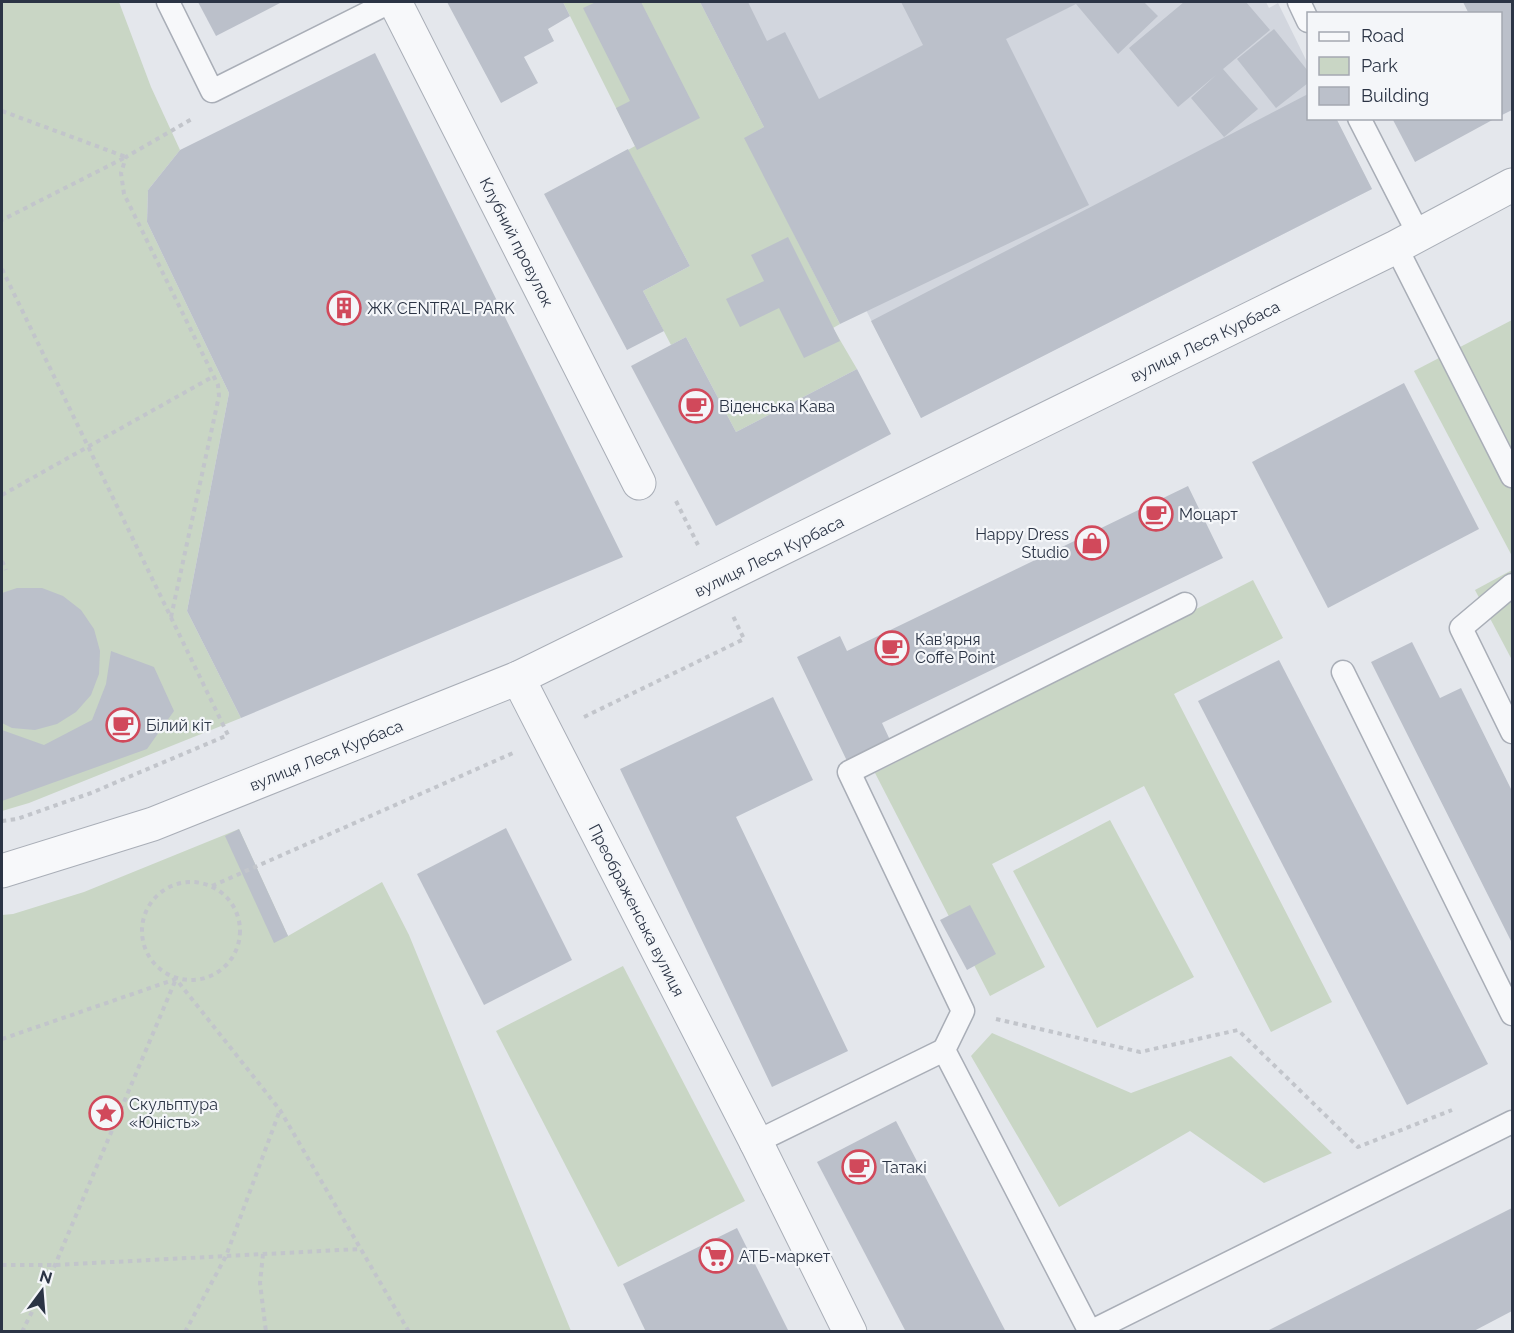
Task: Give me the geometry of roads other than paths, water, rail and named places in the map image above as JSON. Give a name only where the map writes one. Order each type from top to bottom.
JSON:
[{"type":"street","name":"Клубний провулок","points":[[395,2],[639,483]]},
{"type":"street","name":"вулиця Леся Курбаса","points":[[2,871],[153,824],[518,678],[1408,241],[1512,185]]},
{"type":"street","name":"Преображенська вулиця","points":[[518,678],[756,1142],[850,1332]]},
{"type":"lane","points":[[168,2],[212,92],[390,2]]},
{"type":"lane","points":[[1299,2],[1307,19]]},
{"type":"lane","points":[[1360,120],[1408,241],[1512,476]]},
{"type":"lane","points":[[1512,585],[1461,628],[1512,732]]},
{"type":"lane","points":[[756,1142],[944,1050],[963,1011],[849,772],[1185,604]]},
{"type":"lane","points":[[1343,672],[1512,1014]]},
{"type":"lane","points":[[944,1050],[1090,1332],[1512,1122]]},
{"type":"place","name":"ЖК CENTRAL PARK","points":[[344,308]]},
{"type":"place","name":"Віденська Кава","points":[[696,406]]},
{"type":"place","name":"Моцарт","points":[[1156,514]]},
{"type":"place","name":"Happy Dress Studio","points":[[1092,543]]},
{"type":"place","name":"Кав'ярня Coffe Point","points":[[892,648]]},
{"type":"place","name":"Білий кіт","points":[[123,725]]},
{"type":"place","name":"Скульптура «Юність»","points":[[106,1113]]},
{"type":"place","name":"Татакі","points":[[859,1167]]},
{"type":"place","name":"АТБ-маркет","points":[[716,1256]]}]
